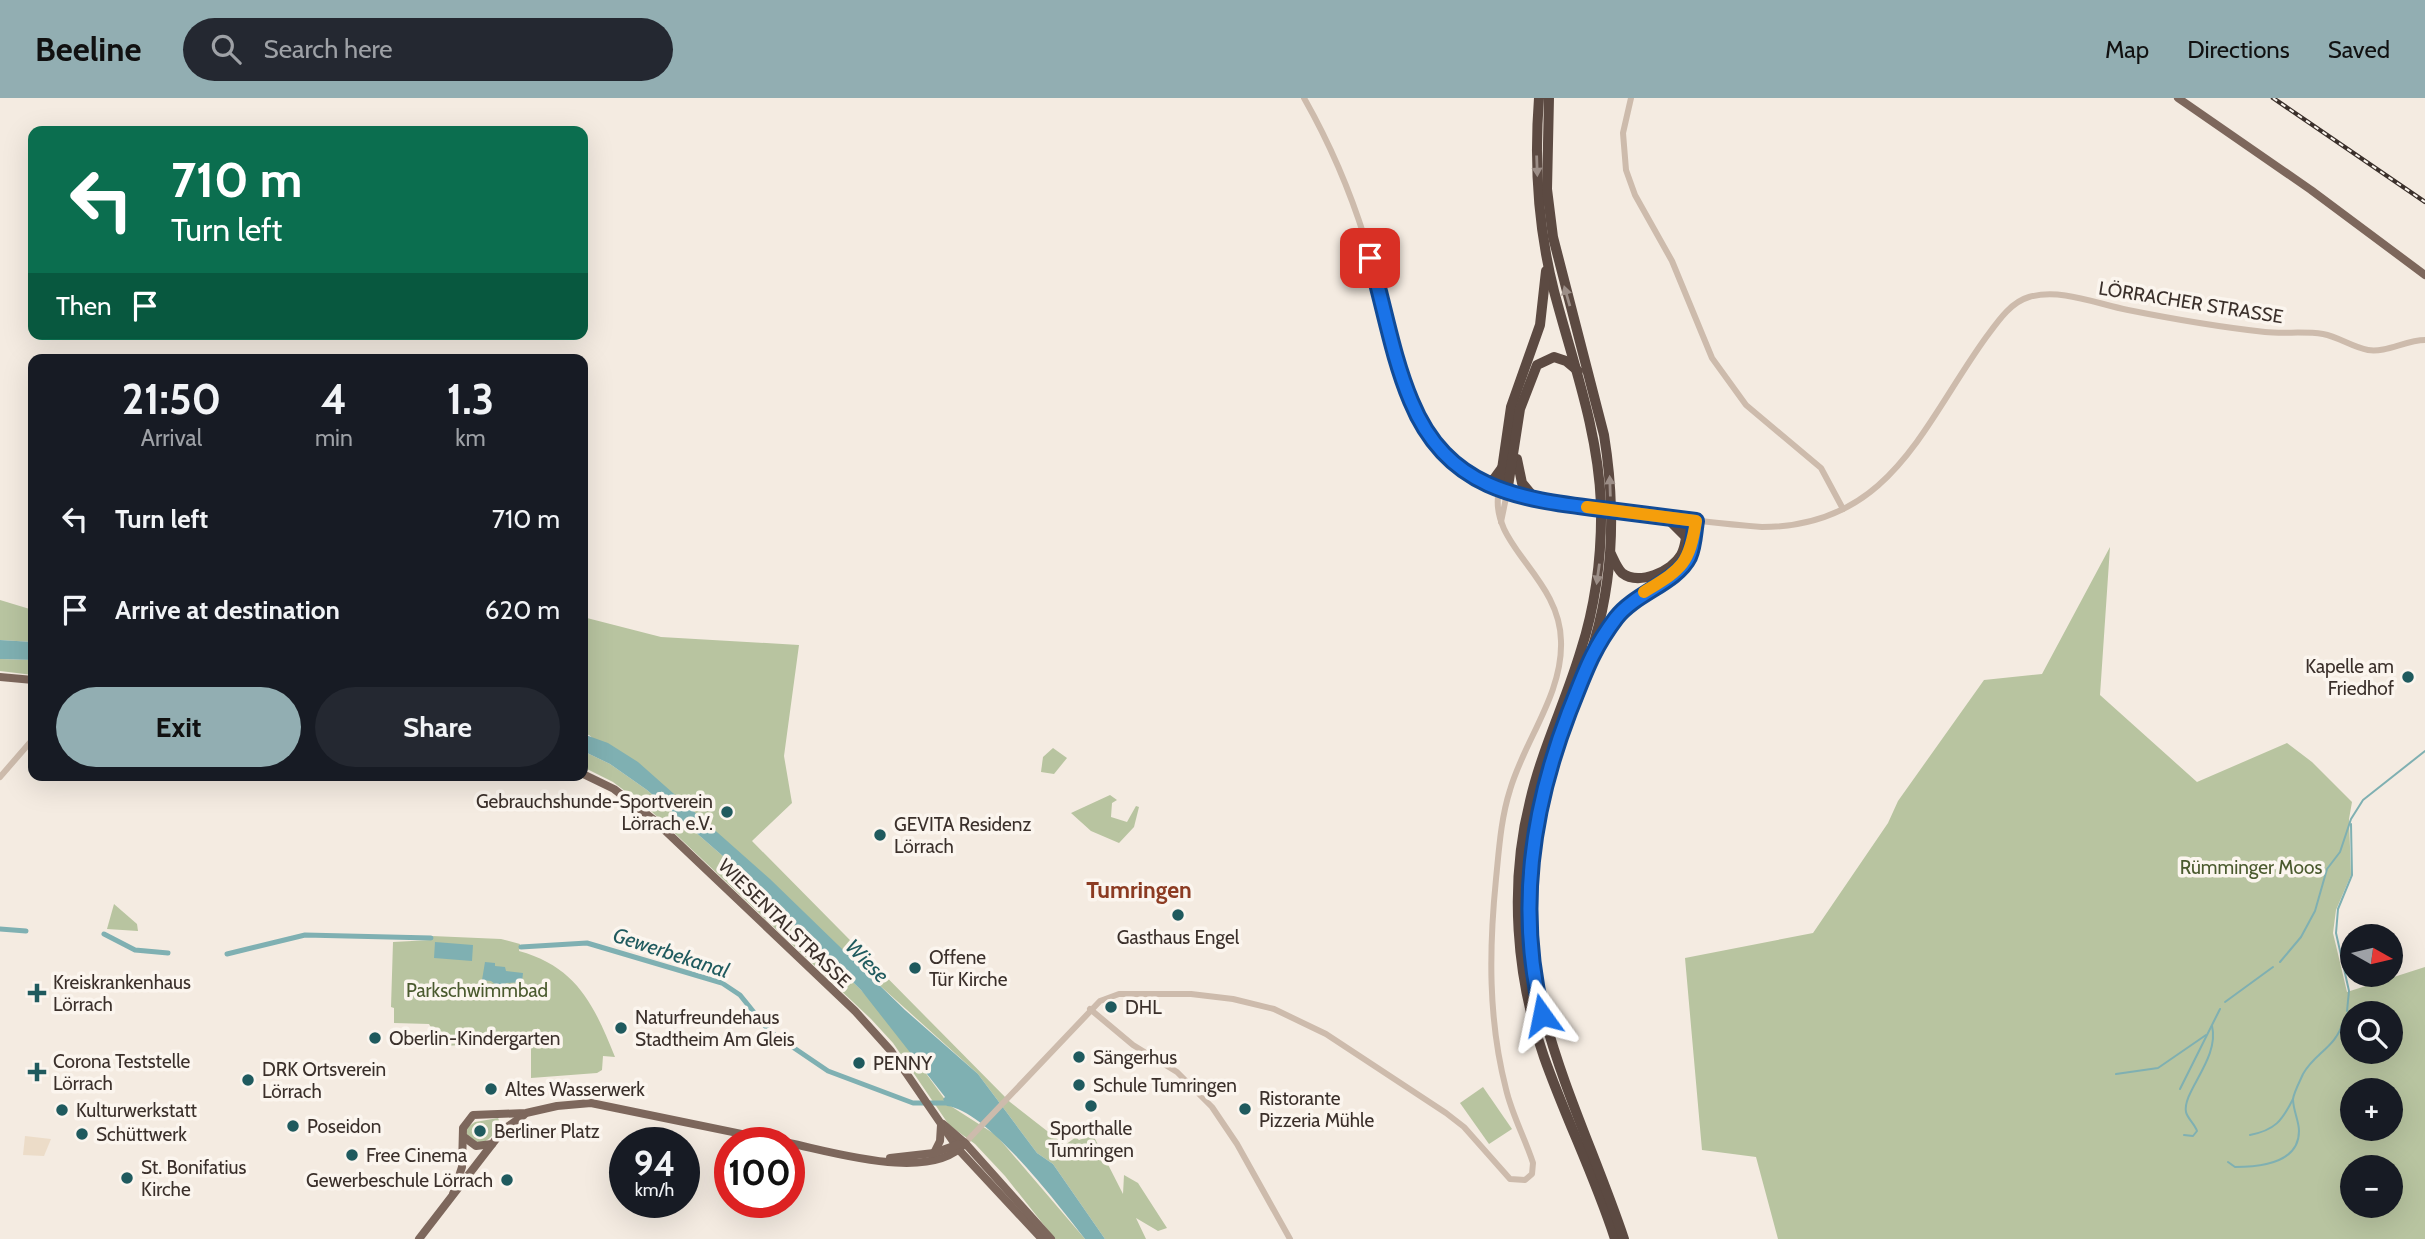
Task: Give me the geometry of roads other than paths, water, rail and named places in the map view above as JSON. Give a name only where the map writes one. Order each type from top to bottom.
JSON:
[{"type":"highway","points":[[1539,98],[1538,191],[1547,260],[1578,371],[1599,467],[1601,548],[1584,639],[1539,766],[1524,831],[1518,909],[1533,1000],[1557,1093],[1615,1239]]},
{"type":"highway","points":[[1533,1000],[1529,930],[1533,839],[1551,762],[1591,654],[1604,601],[1611,554],[1609,466],[1604,435],[1553,237],[1547,189],[1549,98]]},
{"type":"highway","points":[[1503,492],[1503,468],[1511,407],[1540,325],[1547,260]]},
{"type":"highway","points":[[1503,492],[1515,452],[1520,409],[1537,365],[1554,357],[1566,361],[1578,371]]},
{"type":"highway","points":[[1515,452],[1522,483],[1536,500]]},
{"type":"highway","points":[[1483,483],[1494,479],[1503,468]]},
{"type":"highway","points":[[1666,517],[1686,537]]},
{"type":"highway","points":[[1611,554],[1622,572],[1633,578],[1669,567],[1683,552],[1688,527],[1696,521]]},
{"type":"highway","points":[[1591,654],[1632,601],[1673,576],[1685,564],[1691,551],[1696,521]]},
{"type":"highway","points":[[1537,1016],[1624,1239]]},
{"type":"main road","points":[[2178,98],[2294,178],[2425,275]]},
{"type":"main road","points":[[0,677],[28,680]]},
{"type":"main road","name":"WIESENTALSTRASSE","points":[[588,776],[602,782],[639,807],[877,1034],[931,1111],[960,1146]]},
{"type":"main road","points":[[453,1194],[462,1167],[462,1133],[473,1115],[504,1115],[557,1106],[602,1104],[714,1127]]},
{"type":"main road","points":[[419,1239],[503,1130],[526,1113]]},
{"type":"main road","points":[[503,1130],[504,1115]]},
{"type":"main road","points":[[934,1153],[939,1144],[940,1123]]},
{"type":"main road","points":[[462,1133],[471,1145],[492,1144]]},
{"type":"main road","points":[[805,1146],[881,1159],[944,1158],[969,1161]]},
{"type":"main road","points":[[909,1159],[960,1146]]},
{"type":"main road","points":[[944,1158],[960,1146]]},
{"type":"main road","points":[[960,1146],[969,1161],[1046,1238]]},
{"type":"main road","points":[[960,1146],[1046,1238]]},
{"type":"street","name":"LÖRRACHER STRASSE","points":[[1304,98],[1323,134],[1364,237],[1414,409],[1441,452],[1483,483],[1503,492],[1536,500],[1696,521],[1784,526],[1812,521],[1843,509],[1887,480],[1927,429],[1978,348],[2014,304],[2038,295],[2074,298],[2144,313],[2264,332],[2320,334],[2372,350],[2425,340]]},
{"type":"street","points":[[1631,98],[1623,133],[1626,170],[1635,195],[1672,261],[1712,358],[1746,405],[1821,468],[1843,509]]},
{"type":"street","points":[[960,1146],[1090,1009],[1113,996],[1146,994],[1233,999],[1274,1009],[1326,1034],[1446,1113],[1464,1127],[1507,1176],[1515,1181],[1529,1178],[1534,1168],[1509,1102],[1497,1045],[1491,996],[1492,925],[1507,800],[1516,772],[1553,687],[1562,642],[1559,620],[1545,585],[1508,538],[1501,524],[1496,503],[1503,492]]},
{"type":"street","points":[[0,777],[28,745]]},
{"type":"street","points":[[1090,1009],[1133,1045],[1177,1072],[1212,1107],[1237,1144],[1290,1239]]},
{"type":"water","points":[[0,640],[28,642],[28,660],[0,659]]},
{"type":"water","points":[[588,736],[608,743],[638,762],[770,879],[905,1010],[978,1074],[1037,1153],[1053,1164],[1105,1239],[1085,1239],[1002,1141],[982,1124],[947,1106],[943,1099],[945,1097],[861,990],[732,864],[647,790],[610,764],[588,753]]},
{"type":"water","points":[[435,942],[473,945],[472,961],[434,958]]},
{"type":"water","points":[[485,962],[505,967],[506,971],[523,973],[522,982],[506,983],[500,988],[491,981],[482,980]]},
{"type":"waterway","points":[[2280,962],[2301,937],[2315,911],[2327,869],[2340,852],[2351,819],[2363,800],[2425,751]]},
{"type":"waterway","points":[[2348,1001],[2349,991],[2336,933],[2338,909],[2352,875],[2351,824]]},
{"type":"waterway","name":"Gewerbekanal","points":[[0,929],[26,931]]},
{"type":"waterway","name":"Gewerbekanal","points":[[104,934],[135,950],[168,953]]},
{"type":"waterway","name":"Gewerbekanal","points":[[227,954],[305,935],[431,938]]},
{"type":"waterway","name":"Gewerbekanal","points":[[521,947],[587,943],[722,983],[740,995],[769,1031],[828,1071],[913,1103],[953,1103]]},
{"type":"waterway","points":[[2225,1002],[2273,967]]},
{"type":"waterway","points":[[2180,1089],[2220,1009]]},
{"type":"waterway","points":[[2184,1135],[2193,1136],[2197,1131],[2186,1112],[2186,1104],[2211,1050],[2212,1026]]},
{"type":"waterway","points":[[2228,1162],[2235,1167],[2255,1166],[2276,1161],[2292,1151],[2299,1131],[2293,1103],[2296,1090],[2308,1066],[2331,1044],[2340,1029]]},
{"type":"waterway","points":[[2116,1074],[2158,1068],[2206,1035]]},
{"type":"waterway","points":[[2250,1135],[2277,1123],[2293,1099]]},
{"type":"railway","points":[[2273,98],[2425,202]]},
{"type":"place","name":"Kapelle am Friedhof","points":[[2408,677]]},
{"type":"place","name":"Gebrauchshunde-Sportverein Lörrach e.V.","points":[[727,812]]},
{"type":"place","name":"GEVITA Residenz Lörrach","points":[[880,835]]},
{"type":"place","name":"Gasthaus Engel","points":[[1178,915]]},
{"type":"place","name":"Offene Tür Kirche","points":[[915,968]]},
{"type":"place","name":"Kreiskrankenhaus Lörrach","points":[[37,993]]},
{"type":"place","name":"DHL","points":[[1111,1007]]},
{"type":"place","name":"Naturfreundehaus Stadtheim Am Gleis","points":[[621,1028]]},
{"type":"place","name":"Oberlin-Kindergarten","points":[[375,1038]]},
{"type":"place","name":"Sängerhus","points":[[1079,1057]]},
{"type":"place","name":"PENNY","points":[[859,1063]]},
{"type":"place","name":"Corona Teststelle Lörrach","points":[[37,1072]]},
{"type":"place","name":"DRK Ortsverein Lörrach","points":[[248,1080]]},
{"type":"place","name":"Schule Tumringen","points":[[1079,1085]]},
{"type":"place","name":"Altes Wasserwerk","points":[[491,1089]]},
{"type":"place","name":"Sporthalle Tumringen","points":[[1091,1106]]},
{"type":"place","name":"Ristorante Pizzeria Mühle","points":[[1245,1109]]},
{"type":"place","name":"Kulturwerkstatt","points":[[62,1110]]},
{"type":"place","name":"Poseidon","points":[[293,1126]]},
{"type":"place","name":"Berliner Platz","points":[[480,1131]]},
{"type":"place","name":"Schüttwerk","points":[[82,1134]]},
{"type":"place","name":"Free Cinema","points":[[352,1155]]},
{"type":"place","name":"St. Bonifatius Kirche","points":[[127,1178]]},
{"type":"place","name":"Gewerbeschule Lörrach","points":[[507,1180]]},
{"type":"district","name":"Tumringen","points":[[1139,890]]},
{"type":"park label","name":"Rümminger Moos","points":[[2251,867]]},
{"type":"park label","name":"Parkschwimmbad","points":[[477,990]]},
{"type":"water label","name":"Wiese","points":[[867,961]]}]
